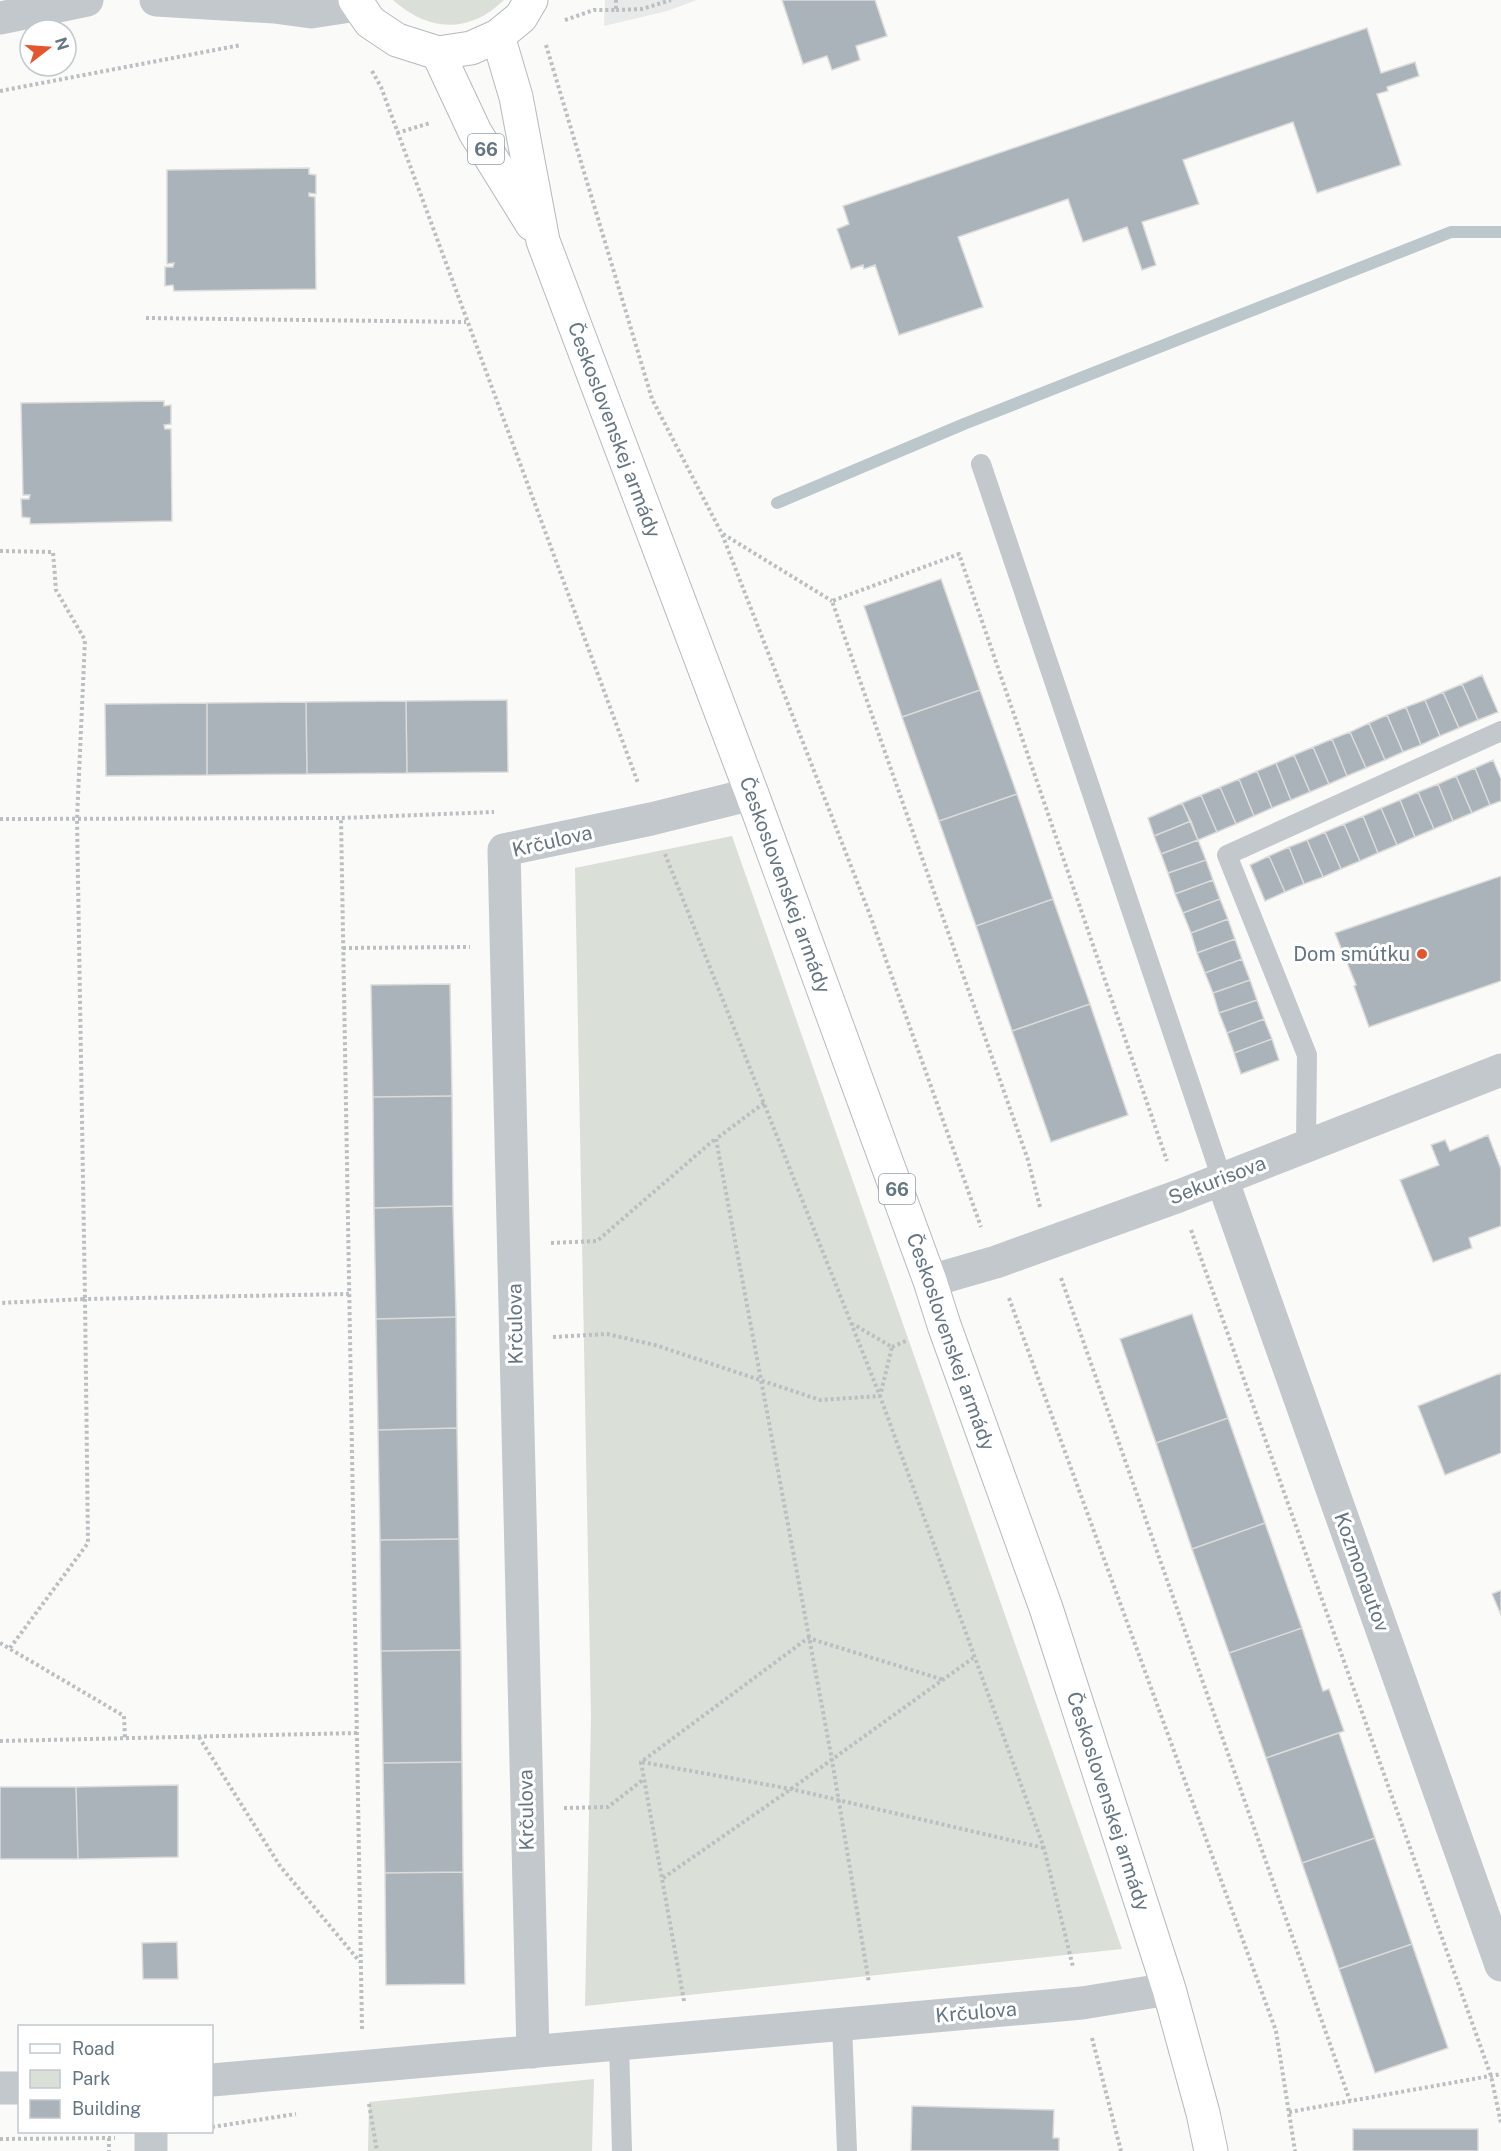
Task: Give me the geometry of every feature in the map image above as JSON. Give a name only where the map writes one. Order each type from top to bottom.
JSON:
[{"type":"main road","points":[[356,3],[370,22],[397,40],[438,53],[471,48],[498,36],[521,17],[531,0]]},
{"type":"main road","name":"Československej armády","points":[[498,36],[516,97],[543,241],[752,794],[930,1281],[1046,1608],[1169,1989],[1211,2151]]},
{"type":"main road","name":"Československej armády","points":[[438,53],[476,132],[543,241]]},
{"type":"street","points":[[0,18],[87,0]]},
{"type":"street","points":[[156,0],[274,7],[311,12],[356,3]]},
{"type":"street","name":"Krčulova","points":[[533,2052],[504,850],[651,819],[752,794]]},
{"type":"street","name":"Sekurisova","points":[[930,1281],[996,1262],[1179,1196],[1501,1070]]},
{"type":"street","name":"Kozmonautov","points":[[1222,1179],[1501,1965]]},
{"type":"street","name":"Krčulova","points":[[213,2080],[1082,2003],[1169,1989]]},
{"type":"street","points":[[0,2088],[18,2088]]},
{"type":"lane","points":[[981,464],[1222,1179]]},
{"type":"lane","points":[[1306,1145],[1307,1055],[1227,855],[1501,731]]},
{"type":"lane","points":[[842,2024],[847,2151]]},
{"type":"lane","points":[[619,2044],[622,2151]]},
{"type":"path","points":[[616,0],[616,10]]},
{"type":"path","points":[[558,23],[572,16],[594,10],[642,9],[671,0]]},
{"type":"path","points":[[546,44],[652,399],[722,534],[870,915],[982,1229],[1276,2031],[1295,2151]]},
{"type":"path","points":[[0,91],[244,45]]},
{"type":"path","points":[[371,70],[381,87],[396,134],[651,819],[880,1396],[973,1658],[1044,1848],[1121,2151]]},
{"type":"path","points":[[146,318],[466,322]]},
{"type":"path","points":[[722,534],[832,601],[1028,1160],[1050,1242],[1350,2101]]},
{"type":"path","points":[[0,551],[53,552],[56,590],[85,640],[76,819],[88,1543],[10,1648]]},
{"type":"path","points":[[832,601],[959,554],[1179,1196],[1491,2076],[1501,2123]]},
{"type":"path","points":[[0,819],[341,818],[503,811]]},
{"type":"path","points":[[341,818],[362,2067],[377,2151]]},
{"type":"path","points":[[513,1244],[597,1241],[716,1139],[764,1103]]},
{"type":"path","points":[[716,1139],[832,1760],[871,1990]]},
{"type":"path","points":[[0,1303],[85,1299],[349,1294]]},
{"type":"path","points":[[852,1324],[892,1347],[880,1396]]},
{"type":"path","points":[[516,1338],[607,1334],[656,1345],[820,1400],[880,1396]]},
{"type":"path","points":[[808,1638],[944,1680]]},
{"type":"path","points":[[641,1762],[808,1638]]},
{"type":"path","points":[[0,1643],[124,1716],[125,1738]]},
{"type":"path","points":[[663,1878],[973,1658]]},
{"type":"path","points":[[0,1741],[357,1733]]},
{"type":"path","points":[[199,1737],[280,1866],[360,1962]]},
{"type":"path","points":[[641,1762],[685,2007]]},
{"type":"path","points":[[641,1762],[791,1789],[1044,1848]]},
{"type":"path","points":[[526,1810],[608,1807],[644,1779]]},
{"type":"path","points":[[1289,2112],[1501,2074]]},
{"type":"path","points":[[109,2138],[109,2151]]},
{"type":"path","points":[[0,2139],[151,2140]]},
{"type":"shaded area","points":[[605,0],[697,0],[667,11],[604,26]]},
{"type":"green space","points":[[393,0],[504,0],[477,19],[449,25],[421,18]]},
{"type":"green space","points":[[732,836],[1122,1949],[585,2006],[591,1718],[575,868]]},
{"type":"green space","points":[[594,2079],[592,2151],[368,2151],[369,2102]]},
{"type":"building","points":[[782,0],[875,0],[887,36],[856,46],[860,60],[832,70],[827,56],[803,64]]},
{"type":"building","points":[[1367,28],[1381,73],[1415,62],[1419,76],[1387,87],[1388,91],[1377,94],[1401,165],[1317,193],[1293,122],[1183,160],[1199,204],[1142,222],[1156,265],[1142,270],[1127,227],[1083,242],[1068,199],[958,237],[983,307],[899,335],[875,265],[864,269],[863,265],[851,269],[837,229],[849,224],[843,206]]},
{"type":"building","points":[[309,168],[309,174],[316,175],[316,194],[309,193],[309,196],[315,197],[316,289],[174,291],[173,285],[165,286],[165,267],[173,267],[174,263],[167,264],[167,170]]},
{"type":"building","points":[[164,401],[164,406],[171,405],[171,424],[164,425],[165,429],[171,429],[172,521],[30,524],[30,518],[22,517],[21,499],[29,499],[30,495],[23,495],[21,403]]},
{"type":"building","points":[[941,579],[980,690],[902,717],[864,606]]},
{"type":"building","points":[[1482,675],[1498,712],[1478,720],[1462,684]]},
{"type":"building","points":[[1462,684],[1478,720],[1459,728],[1443,692]]},
{"type":"building","points":[[980,690],[1017,794],[939,821],[902,717]]},
{"type":"building","points":[[1443,692],[1459,728],[1440,736],[1425,700]]},
{"type":"building","points":[[507,700],[508,772],[407,773],[406,701]]},
{"type":"building","points":[[1425,700],[1440,736],[1421,745],[1406,707]]},
{"type":"building","points":[[406,701],[407,773],[307,774],[306,702]]},
{"type":"building","points":[[306,702],[307,774],[207,775],[207,703]]},
{"type":"building","points":[[207,703],[207,775],[106,776],[105,704]]},
{"type":"building","points":[[1406,707],[1421,745],[1403,752],[1387,715]]},
{"type":"building","points":[[1387,715],[1403,752],[1385,760],[1369,723]]},
{"type":"building","points":[[1369,723],[1385,760],[1366,768],[1350,732]]},
{"type":"building","points":[[1350,732],[1366,768],[1347,776],[1332,739]]},
{"type":"building","points":[[1332,739],[1347,776],[1329,784],[1313,747]]},
{"type":"building","points":[[1313,747],[1329,784],[1310,792],[1294,755]]},
{"type":"building","points":[[1294,755],[1310,792],[1291,800],[1276,763]]},
{"type":"building","points":[[1493,760],[1501,779],[1501,801],[1490,805],[1475,768]]},
{"type":"building","points":[[1276,763],[1291,800],[1272,808],[1257,771]]},
{"type":"building","points":[[1475,768],[1490,805],[1472,813],[1456,776]]},
{"type":"building","points":[[1257,771],[1272,808],[1254,816],[1239,779]]},
{"type":"building","points":[[1456,776],[1472,813],[1453,821],[1438,784]]},
{"type":"building","points":[[1239,779],[1254,816],[1236,824],[1220,787]]},
{"type":"building","points":[[1438,784],[1453,821],[1434,829],[1418,792]]},
{"type":"building","points":[[1220,787],[1236,824],[1217,832],[1201,795]]},
{"type":"building","points":[[1418,792],[1434,829],[1415,837],[1400,800]]},
{"type":"building","points":[[1017,794],[1053,899],[976,926],[939,821]]},
{"type":"building","points":[[1201,795],[1217,832],[1198,840],[1182,803]]},
{"type":"building","points":[[1400,800],[1415,837],[1397,845],[1381,808]]},
{"type":"building","points":[[1182,803],[1191,821],[1154,836],[1148,818]]},
{"type":"building","points":[[1381,808],[1397,845],[1378,853],[1363,816]]},
{"type":"building","points":[[1363,816],[1378,853],[1360,861],[1344,824]]},
{"type":"building","points":[[1191,821],[1198,840],[1161,854],[1154,836]]},
{"type":"building","points":[[1344,824],[1360,861],[1341,869],[1325,832]]},
{"type":"building","points":[[1325,832],[1341,869],[1323,877],[1307,840]]},
{"type":"building","points":[[1198,840],[1206,860],[1168,873],[1161,854]]},
{"type":"building","points":[[1307,840],[1323,877],[1304,884],[1289,847]]},
{"type":"building","points":[[1289,847],[1304,884],[1285,892],[1269,856]]},
{"type":"building","points":[[1269,856],[1285,892],[1265,901],[1250,865]]},
{"type":"building","points":[[1206,860],[1213,880],[1175,894],[1168,873]]},
{"type":"building","name":"Dom smútku","points":[[1501,876],[1501,981],[1369,1027],[1354,986],[1356,985],[1335,933]]},
{"type":"building","points":[[1213,880],[1220,899],[1183,913],[1175,894]]},
{"type":"building","points":[[1053,899],[1090,1004],[1012,1031],[976,926]]},
{"type":"building","points":[[1220,899],[1228,919],[1191,933],[1183,913]]},
{"type":"building","points":[[1228,919],[1235,939],[1197,953],[1191,933]]},
{"type":"building","points":[[1235,939],[1242,959],[1205,973],[1197,953]]},
{"type":"building","points":[[1242,959],[1250,980],[1213,993],[1205,973]]},
{"type":"building","points":[[1250,980],[1257,1000],[1219,1013],[1213,993]]},
{"type":"building","points":[[450,984],[452,1096],[373,1097],[371,985]]},
{"type":"building","points":[[1257,1000],[1264,1019],[1227,1033],[1219,1013]]},
{"type":"building","points":[[1090,1004],[1128,1115],[1051,1142],[1012,1031]]},
{"type":"building","points":[[1264,1019],[1272,1039],[1234,1053],[1227,1033]]},
{"type":"building","points":[[1272,1039],[1279,1060],[1241,1074],[1234,1053]]},
{"type":"building","points":[[452,1096],[453,1206],[374,1208],[373,1097]]},
{"type":"building","points":[[1488,1135],[1501,1169],[1501,1226],[1469,1238],[1472,1248],[1433,1262],[1400,1180],[1439,1165],[1431,1145],[1445,1140],[1450,1151]]},
{"type":"building","points":[[453,1206],[456,1317],[376,1319],[374,1208]]},
{"type":"building","points":[[1192,1314],[1228,1418],[1156,1443],[1120,1339]]},
{"type":"building","points":[[456,1317],[457,1428],[378,1430],[376,1319]]},
{"type":"building","points":[[1501,1373],[1501,1453],[1445,1475],[1418,1406]]},
{"type":"building","points":[[1228,1418],[1265,1523],[1192,1549],[1156,1443]]},
{"type":"building","points":[[457,1428],[459,1539],[380,1540],[378,1430]]},
{"type":"building","points":[[1265,1523],[1302,1628],[1229,1653],[1192,1549]]},
{"type":"building","points":[[459,1539],[461,1650],[381,1651],[380,1540]]},
{"type":"building","points":[[1501,1590],[1501,1615],[1492,1594]]},
{"type":"building","points":[[1302,1628],[1323,1691],[1329,1689],[1344,1731],[1266,1758],[1229,1653]]},
{"type":"building","points":[[461,1650],[462,1762],[383,1763],[381,1651]]},
{"type":"building","points":[[1339,1733],[1375,1838],[1302,1863],[1266,1758]]},
{"type":"building","points":[[462,1762],[463,1872],[385,1873],[383,1763]]},
{"type":"building","points":[[178,1785],[178,1857],[78,1859],[76,1787]]},
{"type":"building","points":[[0,1787],[76,1787],[78,1859],[0,1859]]},
{"type":"building","points":[[1375,1838],[1412,1944],[1339,1969],[1302,1863]]},
{"type":"building","points":[[463,1872],[465,1984],[386,1985],[385,1873]]},
{"type":"building","points":[[177,1942],[178,1979],[143,1979],[142,1943]]},
{"type":"building","points":[[1412,1944],[1448,2048],[1375,2073],[1339,1969]]},
{"type":"building","points":[[912,2106],[1054,2110],[1053,2138],[1059,2138],[1059,2151],[911,2151]]},
{"type":"building","points":[[1353,2129],[1478,2129],[1478,2151],[1353,2151]]},
{"type":"waterway","points":[[777,503],[964,424],[1451,232],[1501,232]]},
{"type":"place","name":"Dom smútku","points":[[1422,954]]}]
